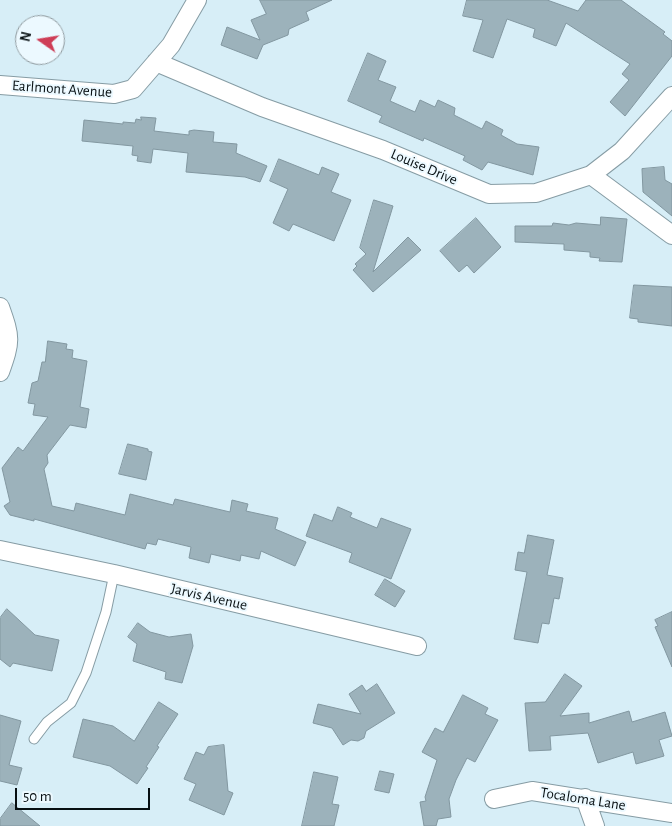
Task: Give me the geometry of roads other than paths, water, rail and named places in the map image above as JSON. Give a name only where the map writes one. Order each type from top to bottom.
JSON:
[{"type":"street","name":"Earlmont Avenue","points":[[0,85],[114,94],[133,89],[171,45],[197,0]]},
{"type":"street","name":"Louise Drive","points":[[156,62],[262,107],[383,150],[489,194],[536,193],[591,175],[622,151],[672,96]]},
{"type":"street","points":[[591,175],[672,236]]},
{"type":"street","points":[[0,307],[10,332],[7,353],[0,372]]},
{"type":"street","name":"Jarvis Avenue","points":[[0,550],[114,574],[417,646]]},
{"type":"street","name":"Tocaloma Lane","points":[[494,799],[532,791],[672,813]]},
{"type":"street","points":[[585,798],[595,826]]},
{"type":"lane","points":[[34,739],[46,722],[71,703],[86,673],[106,612],[114,574]]}]
